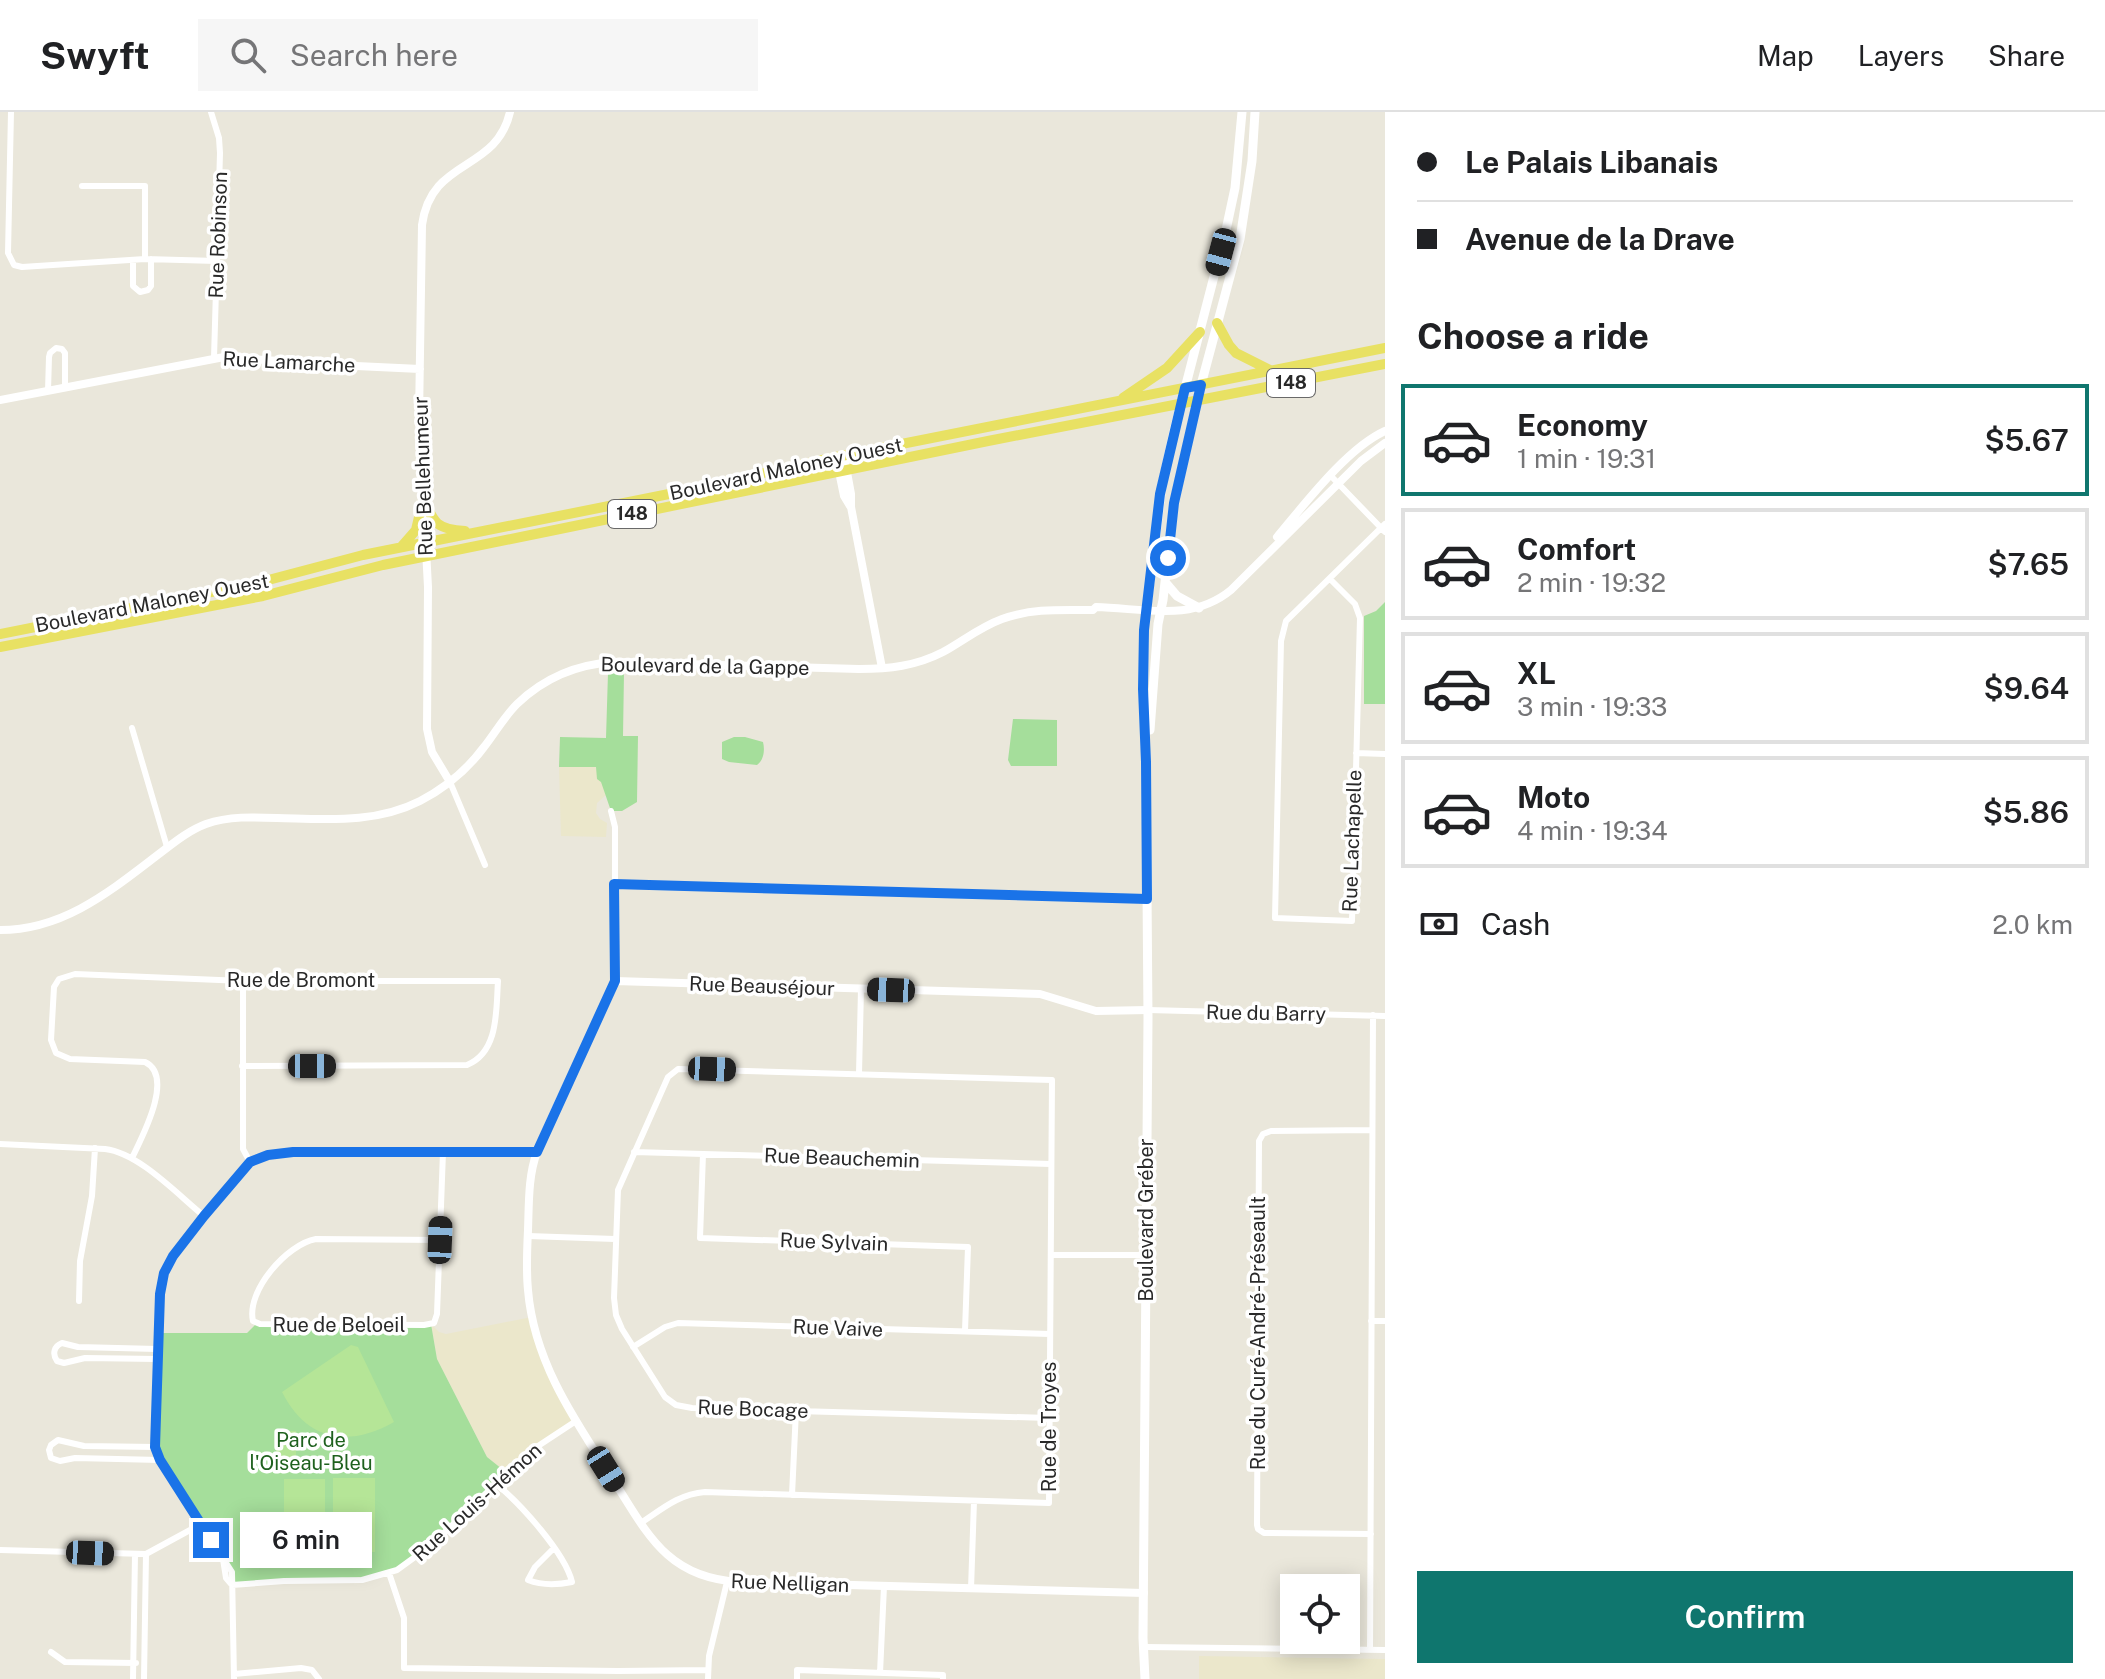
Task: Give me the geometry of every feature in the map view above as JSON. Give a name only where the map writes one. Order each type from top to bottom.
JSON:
[{"type":"main road","name":"Boulevard Gréber","points":[[1146,762],[1174,503],[1201,385],[1240,239],[1256,112]]},
{"type":"main road","name":"Boulevard Gréber","points":[[1145,1679],[1148,1010],[1144,630],[1160,494],[1226,230],[1235,188],[1242,113]]},
{"type":"main road","points":[[1217,323],[1236,353],[1272,371]]},
{"type":"main road","points":[[1119,401],[1167,368],[1200,332]]},
{"type":"main road","name":"Boulevard Maloney Ouest","points":[[2,632],[265,581],[363,555],[679,492],[840,456],[1385,348]]},
{"type":"main road","name":"Boulevard Maloney Ouest","points":[[0,647],[263,596],[426,556],[1385,364]]},
{"type":"main road","points":[[423,498],[432,519],[440,527],[479,532]]},
{"type":"main road","points":[[400,547],[416,530],[423,498]]},
{"type":"main road","points":[[1165,582],[1177,596],[1199,608]]},
{"type":"main road","points":[[177,598],[179,612]]},
{"type":"street","points":[[11,112],[8,253],[11,262],[22,267],[148,259],[217,261]]},
{"type":"street","name":"Rue Robinson","points":[[211,112],[220,145],[214,358]]},
{"type":"street","name":"Rue Bellehumeur","points":[[485,865],[450,782],[428,741],[428,587],[419,441],[421,236],[426,206],[435,190],[447,176],[493,147],[505,130],[510,112]]},
{"type":"street","points":[[82,186],[145,186],[151,286],[148,290],[140,292],[133,286],[133,260]]},
{"type":"street","points":[[48,391],[49,357],[56,348],[65,353],[65,387]]},
{"type":"street","name":"Rue Lamarche","points":[[0,400],[214,358],[420,369]]},
{"type":"street","name":"Boulevard de la Gappe","points":[[0,930],[43,925],[71,914],[104,895],[167,847],[203,825],[223,819],[253,817],[344,820],[406,808],[450,782],[471,763],[505,717],[526,696],[554,677],[584,666],[615,662],[904,666],[930,658],[991,623],[1027,612],[1093,610],[1096,607],[1175,612],[1199,608],[1235,586],[1335,479],[1358,449],[1385,431]]},
{"type":"street","name":"Boulevard de la Gappe","points":[[1335,479],[1385,443]]},
{"type":"street","points":[[840,456],[851,494],[882,668]]},
{"type":"street","points":[[1335,479],[1384,528]]},
{"type":"street","name":"Rue Lachapelle","points":[[1330,579],[1355,604],[1359,613],[1352,921],[1275,918],[1281,634],[1286,621],[1330,579],[1384,528]]},
{"type":"street","points":[[132,728],[167,847]]},
{"type":"street","points":[[1356,753],[1385,754]]},
{"type":"street","name":"Rue Nelligan","points":[[611,811],[615,827],[615,981],[537,1152],[531,1176],[528,1292],[533,1322],[553,1382],[641,1523],[655,1543],[676,1563],[727,1582],[1144,1593]]},
{"type":"street","points":[[614,884],[1147,899]]},
{"type":"street","name":"Rue de Bromont","points":[[132,1158],[153,1108],[157,1087],[154,1069],[145,1062],[70,1059],[56,1053],[51,1040],[53,992],[56,982],[64,976],[243,981],[498,981],[496,1016],[487,1046],[481,1056],[467,1065],[242,1066]]},
{"type":"street","points":[[243,981],[243,1149],[250,1162]]},
{"type":"street","name":"Rue Beauséjour","points":[[615,981],[1040,994],[1096,1011],[1148,1010]]},
{"type":"street","points":[[859,1074],[861,989]]},
{"type":"street","name":"Rue du Barry","points":[[1148,1010],[1385,1016]]},
{"type":"street","points":[[1370,1650],[1373,1015]]},
{"type":"street","name":"Rue Bocage","points":[[1049,1418],[692,1408],[676,1405],[665,1397],[633,1347],[616,1315],[614,1298],[618,1190],[668,1077],[678,1069],[1052,1080]]},
{"type":"street","name":"Rue de Troyes","points":[[641,1523],[674,1500],[695,1493],[1049,1503],[1052,1080]]},
{"type":"street","name":"Rue du Curé-André-Préseault","points":[[1371,1534],[1264,1533],[1258,1529],[1257,1517],[1261,1137],[1267,1131],[1372,1130]]},
{"type":"street","points":[[0,1144],[118,1151],[132,1158],[204,1216]]},
{"type":"street","points":[[79,1301],[80,1261],[92,1196],[95,1148]]},
{"type":"street","name":"Rue de Beloeil","points":[[440,1240],[316,1239],[303,1243],[284,1256],[261,1287],[254,1302],[253,1321],[260,1324],[434,1323],[437,1314],[440,1240],[443,1152]]},
{"type":"street","points":[[319,1679],[312,1670],[301,1668],[234,1676],[232,1572],[160,1460],[155,1447],[157,1349],[164,1273],[173,1256],[250,1162],[263,1157],[282,1153],[537,1152]]},
{"type":"street","name":"Rue Beauchemin","points":[[634,1152],[1051,1164]]},
{"type":"street","name":"Rue Sylvain","points":[[703,1154],[700,1238],[968,1247],[965,1331]]},
{"type":"street","points":[[528,1236],[615,1239]]},
{"type":"street","points":[[1051,1255],[1146,1255]]},
{"type":"street","points":[[1371,1321],[1385,1321]]},
{"type":"street","name":"Rue Vaive","points":[[633,1347],[665,1327],[678,1323],[1050,1334]]},
{"type":"street","points":[[157,1349],[78,1347],[62,1343],[58,1344],[54,1353],[57,1361],[64,1363],[85,1358],[157,1359]]},
{"type":"street","points":[[792,1495],[796,1410]]},
{"type":"street","name":"Rue Louis-Hémon","points":[[232,1585],[372,1578],[405,1566],[532,1450],[576,1421]]},
{"type":"street","points":[[155,1447],[84,1446],[58,1440],[51,1445],[49,1455],[60,1461],[75,1458],[160,1460]]},
{"type":"street","points":[[496,1484],[540,1528],[554,1548],[570,1573],[572,1582],[540,1584],[528,1580],[535,1567],[554,1548]]},
{"type":"street","points":[[971,1589],[974,1501]]},
{"type":"street","points":[[0,1550],[146,1554],[201,1524]]},
{"type":"street","points":[[133,1679],[135,1554]]},
{"type":"street","points":[[144,1679],[146,1554]]},
{"type":"street","points":[[389,1573],[404,1618],[404,1668],[618,1675],[708,1670]]},
{"type":"street","points":[[708,1679],[727,1582]]},
{"type":"street","points":[[880,1673],[884,1586]]},
{"type":"street","points":[[1145,1647],[1385,1650]]},
{"type":"street","points":[[51,1652],[65,1662],[144,1663]]},
{"type":"street","points":[[797,1679],[797,1670],[943,1675],[943,1679]]},
{"type":"shaded area","points":[[559,767],[596,767],[606,795],[597,803],[596,813],[607,823],[606,837],[561,836]]},
{"type":"shaded area","points":[[532,1317],[537,1337],[576,1421],[507,1473],[487,1457],[437,1359],[431,1324],[446,1334]]},
{"type":"shaded area","points":[[1199,1656],[1385,1659],[1385,1679],[1199,1679]]},
{"type":"green space","points":[[1385,602],[1385,704],[1364,704],[1364,616],[1376,611]]},
{"type":"green space","points":[[608,673],[624,673],[623,736],[638,736],[637,802],[622,811],[611,811],[601,782],[597,779],[596,767],[559,767],[560,737],[606,738]]},
{"type":"green space","points":[[1013,719],[1057,720],[1057,766],[1011,766],[1008,760]]},
{"type":"green space","points":[[734,737],[763,742],[763,755],[757,765],[722,759],[722,742]]},
{"type":"green space","name":"Parc de l'Oiseau-Bleu","points":[[256,1324],[431,1324],[437,1359],[487,1457],[507,1473],[413,1560],[380,1576],[232,1585],[232,1576],[157,1453],[158,1333],[247,1333]]},
{"type":"green space","points":[[351,1345],[358,1347],[394,1422],[361,1435],[330,1435],[304,1421],[282,1392]]},
{"type":"green space","points":[[276,1431],[296,1431],[296,1467],[276,1467]]},
{"type":"green space","points":[[333,1478],[375,1478],[375,1552],[333,1552]]},
{"type":"green space","points":[[284,1479],[325,1479],[325,1552],[284,1552]]},
{"type":"route","points":[[211,1540],[160,1460],[155,1447],[161,1282],[173,1256],[250,1162],[268,1155],[293,1152],[537,1152],[615,981],[614,884],[1147,899],[1144,626],[1160,494],[1174,431],[1185,388],[1201,385],[1174,503],[1168,558]]}]
